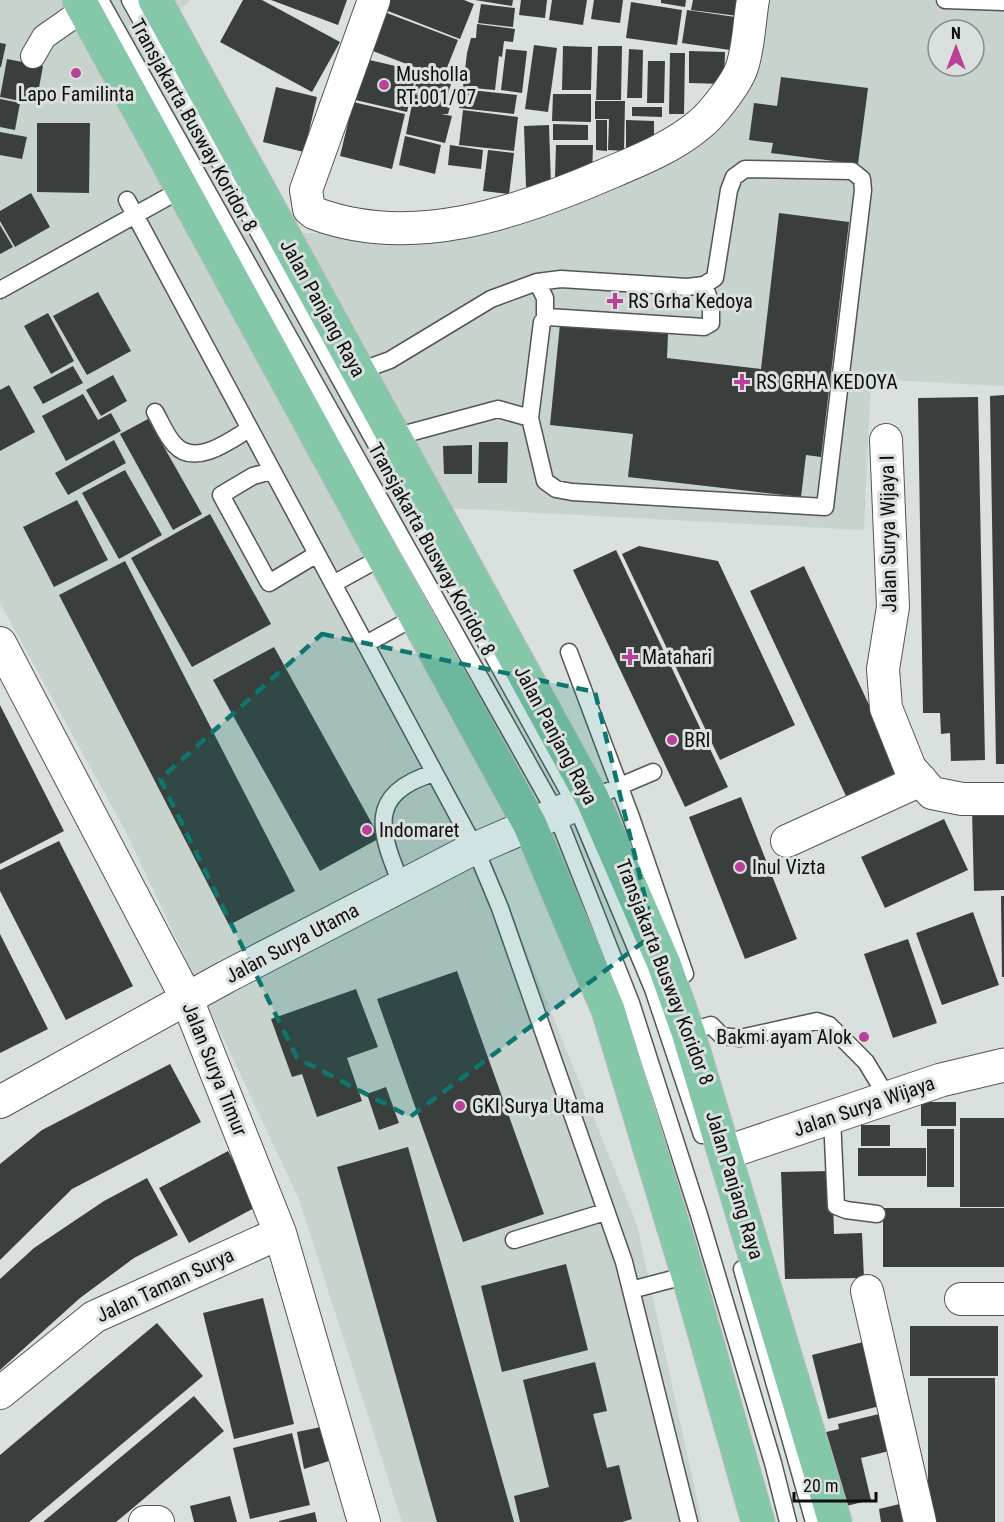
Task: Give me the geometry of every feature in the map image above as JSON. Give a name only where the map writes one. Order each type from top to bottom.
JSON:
[{"type":"main road","name":"Jalan Panjang Raya","points":[[155,0],[394,437],[575,805],[664,964],[688,1032],[835,1522]]},
{"type":"main road","points":[[171,0],[175,35]]},
{"type":"main road","name":"Jalan Panjang Raya","points":[[88,3],[182,189],[415,617],[575,805],[608,1010],[688,1275],[758,1522]]},
{"type":"street","points":[[374,0],[306,190],[309,209],[314,213],[361,227],[420,227],[476,221],[527,207],[648,156],[700,125],[722,99],[742,69],[753,0]]},
{"type":"street","points":[[33,56],[44,37],[88,3]]},
{"type":"street","name":"Jalan Surya Wijaya I","points":[[886,440],[893,607],[883,669],[886,708],[910,768],[932,793],[962,799],[1004,799]]},
{"type":"street","name":"Jalan Surya Timur","points":[[0,643],[187,999],[280,1233],[364,1522]]},
{"type":"street","points":[[787,841],[921,780]]},
{"type":"street","name":"Jalan Surya Utama","points":[[0,1102],[187,999],[475,848],[575,805]]},
{"type":"street","name":"Jalan Surya Wijaya","points":[[725,1154],[887,1097],[973,1071],[1004,1065]]},
{"type":"street","name":"Jalan Taman Surya","points":[[0,1393],[94,1317],[280,1233]]},
{"type":"street","points":[[867,1291],[920,1522]]},
{"type":"street","points":[[961,1299],[1004,1299]]},
{"type":"street","points":[[145,1522],[158,1522]]},
{"type":"lane","name":"Transjakarta Busway Koridor 8","points":[[130,0],[575,805],[653,990],[676,1056],[713,1168],[814,1522]]},
{"type":"lane","points":[[945,0],[1004,2]]},
{"type":"lane","name":"Transjakarta Busway Koridor 8","points":[[88,3],[575,805],[632,1003],[699,1215],[773,1463],[788,1522]]},
{"type":"lane","points":[[357,372],[390,360],[491,299],[537,282],[561,279],[687,287],[704,285],[715,278],[729,190],[734,177],[745,169],[852,171],[862,179],[863,190],[825,507],[556,489],[545,481],[530,418],[542,322],[545,318],[545,298],[537,282]]},
{"type":"lane","points":[[0,290],[182,189]]},
{"type":"lane","points":[[127,200],[475,848],[538,1014],[631,1290],[689,1522]]},
{"type":"lane","points":[[545,318],[704,327],[711,323],[711,303],[704,285]]},
{"type":"lane","points":[[394,437],[498,409],[530,418]]},
{"type":"lane","points":[[155,412],[176,447],[194,453],[218,449],[249,429]]},
{"type":"lane","points":[[271,471],[253,476],[221,495],[269,583],[317,554]]},
{"type":"lane","points":[[333,584],[382,557]]},
{"type":"lane","points":[[366,644],[415,617]]},
{"type":"lane","points":[[569,651],[575,805],[685,975]]},
{"type":"lane","points":[[575,805],[653,772]]},
{"type":"lane","points":[[402,886],[384,836],[384,810],[394,792],[410,780],[434,773]]},
{"type":"lane","points":[[688,1032],[711,1024],[722,1036],[740,1038],[817,1021],[829,1025],[866,1062],[887,1097]]},
{"type":"lane","points":[[832,1118],[836,1206],[846,1210],[877,1214]]},
{"type":"lane","points":[[514,1240],[605,1212]]},
{"type":"lane","points":[[631,1290],[688,1275]]},
{"type":"highlighted area","points":[[322,634],[595,692],[654,934],[410,1117],[297,1058],[160,779]]},
{"type":"shaded area","points":[[0,0],[190,0],[153,39],[299,233],[426,234],[678,149],[764,0],[1004,0],[1004,386],[871,379],[864,530],[448,508],[336,581],[480,836],[637,1225],[702,1522],[402,1522],[299,1199],[126,832],[0,603]]},
{"type":"building","points":[[243,0],[262,0],[340,42],[312,92],[220,42]]},
{"type":"building","points":[[271,0],[347,0],[338,25]]},
{"type":"building","points":[[378,0],[464,0],[474,4],[460,39],[375,6]]},
{"type":"building","points":[[475,0],[513,0],[512,6]]},
{"type":"building","points":[[521,0],[547,0],[545,18],[519,15]]},
{"type":"building","points":[[552,0],[587,0],[583,25],[549,20]]},
{"type":"building","points":[[594,0],[623,0],[620,23],[591,19]]},
{"type":"building","points":[[661,0],[686,0],[685,7],[661,3]]},
{"type":"building","points":[[693,0],[748,0],[746,17],[691,10]]},
{"type":"building","points":[[631,2],[682,10],[677,45],[626,38]]},
{"type":"building","points":[[481,4],[515,8],[513,27],[478,23]]},
{"type":"building","points":[[379,10],[458,40],[443,78],[365,48]]},
{"type":"building","points":[[687,10],[749,19],[744,52],[682,43]]},
{"type":"building","points":[[477,24],[515,29],[513,42],[504,41],[502,57],[499,56],[495,90],[463,87],[467,53],[471,38],[476,38]]},
{"type":"building","points":[[0,43],[6,44],[1,67],[0,67]]},
{"type":"building","points":[[534,45],[557,48],[548,112],[525,109]]},
{"type":"building","points":[[563,46],[592,47],[591,90],[562,90]]},
{"type":"building","points":[[598,46],[622,46],[621,100],[596,100]]},
{"type":"building","points":[[506,49],[527,51],[522,93],[501,90]]},
{"type":"building","points":[[629,49],[643,50],[642,98],[627,98]]},
{"type":"building","points":[[689,51],[725,52],[724,84],[689,83]]},
{"type":"building","points":[[670,53],[685,53],[684,114],[669,114]]},
{"type":"building","name":"Musholla RT.001/07","points":[[361,58],[417,71],[407,112],[351,99]]},
{"type":"building","points":[[7,59],[43,66],[36,104],[0,97]]},
{"type":"building","points":[[648,61],[665,61],[664,103],[647,103]]},
{"type":"building","points":[[417,77],[451,84],[446,100],[414,93]]},
{"type":"building","points":[[781,77],[868,88],[858,164],[771,153],[773,143],[749,140],[754,103],[777,106]]},
{"type":"building","points":[[276,87],[317,97],[304,152],[263,142]]},
{"type":"building","points":[[461,89],[517,95],[514,114],[459,108]]},
{"type":"building","points":[[414,94],[451,103],[448,114],[441,114],[452,116],[445,143],[406,134]]},
{"type":"building","points":[[553,94],[591,94],[591,122],[552,121]]},
{"type":"building","points":[[0,99],[20,103],[15,130],[0,127]]},
{"type":"building","points":[[595,101],[625,101],[624,151],[608,150],[609,119],[595,119]]},
{"type":"building","points":[[353,102],[405,114],[392,169],[340,156]]},
{"type":"building","points":[[632,107],[662,107],[662,117],[632,116]]},
{"type":"building","points":[[463,110],[518,117],[514,151],[459,145]]},
{"type":"building","points":[[596,120],[607,120],[607,151],[596,150]]},
{"type":"building","points":[[626,120],[654,121],[654,151],[626,150]]},
{"type":"building","points":[[37,123],[90,123],[89,193],[37,192]]},
{"type":"building","points":[[553,124],[588,125],[588,140],[553,140]]},
{"type":"building","points":[[549,125],[551,186],[526,187],[524,126]]},
{"type":"building","points":[[0,132],[27,137],[22,159],[0,155]]},
{"type":"building","points":[[405,136],[441,145],[435,174],[399,165]]},
{"type":"building","points":[[450,145],[483,150],[481,169],[448,165]]},
{"type":"building","points":[[556,145],[593,145],[592,178],[555,177]]},
{"type":"building","points":[[488,150],[514,153],[509,194],[483,191]]},
{"type":"building","points":[[31,193],[50,227],[15,247],[0,221],[0,211]]},
{"type":"building","points":[[779,213],[849,222],[821,457],[806,455],[801,497],[628,477],[633,434],[550,425],[560,324],[668,334],[667,358],[761,369]]},
{"type":"building","points":[[0,225],[13,247],[0,254]]},
{"type":"building","points":[[98,292],[131,351],[87,375],[53,316]]},
{"type":"building","points":[[48,313],[74,361],[51,374],[24,326]]},
{"type":"building","points":[[73,366],[83,383],[43,404],[33,387]]},
{"type":"building","points":[[113,375],[127,401],[101,416],[86,390]]},
{"type":"building","points":[[9,385],[35,432],[0,451],[0,390]]},
{"type":"building","points":[[83,394],[98,420],[111,413],[121,431],[66,461],[42,416]]},
{"type":"building","points":[[1004,395],[1004,764],[996,764],[990,396]]},
{"type":"building","points":[[978,397],[985,760],[951,761],[950,733],[941,734],[940,713],[923,713],[918,398]]},
{"type":"building","points":[[148,419],[202,514],[173,530],[120,434]]},
{"type":"building","points":[[114,440],[126,463],[68,495],[55,473]]},
{"type":"building","points":[[479,442],[508,442],[507,483],[478,483]]},
{"type":"building","points":[[472,445],[472,474],[444,474],[443,446]]},
{"type":"building","points":[[125,470],[162,535],[119,559],[82,493]]},
{"type":"building","points":[[77,500],[108,560],[54,587],[23,527]]},
{"type":"building","points":[[210,514],[271,624],[192,667],[131,558]]},
{"type":"building","points":[[639,546],[718,561],[795,725],[720,760],[622,554]]},
{"type":"building","points":[[616,550],[728,787],[685,807],[573,570]]},
{"type":"building","points":[[125,561],[295,891],[229,925],[59,595]]},
{"type":"building","points":[[804,566],[900,771],[846,796],[750,591]]},
{"type":"building","points":[[274,647],[380,838],[320,871],[213,680]]},
{"type":"building","points":[[0,705],[64,831],[0,864]]},
{"type":"building","points":[[741,797],[797,939],[745,959],[689,817]]},
{"type":"building","points":[[972,810],[1004,810],[1004,890],[974,891]]},
{"type":"building","points":[[944,819],[968,870],[885,908],[861,857]]},
{"type":"building","points":[[59,841],[133,986],[66,1020],[0,891],[0,870]]},
{"type":"building","points":[[1001,896],[1004,896],[1004,977],[1002,977]]},
{"type":"building","points":[[973,912],[999,985],[942,1005],[916,933]]},
{"type":"building","points":[[0,934],[48,1029],[0,1053]]},
{"type":"building","points":[[908,939],[937,1023],[893,1038],[864,954]]},
{"type":"building","name":"GKI Surya Utama","points":[[457,971],[544,1214],[463,1242],[377,999]]},
{"type":"building","points":[[356,989],[378,1047],[347,1058],[362,1101],[317,1117],[302,1074],[292,1077],[271,1019]]},
{"type":"building","points":[[170,1064],[201,1122],[72,1189],[0,1260],[0,1164],[42,1130]]},
{"type":"building","points":[[386,1087],[399,1123],[379,1130],[367,1094]]},
{"type":"building","points":[[921,1102],[956,1102],[956,1126],[921,1126]]},
{"type":"building","points":[[960,1118],[1004,1118],[1004,1207],[960,1207]]},
{"type":"building","points":[[861,1125],[890,1125],[890,1146],[861,1146]]},
{"type":"building","points":[[927,1129],[954,1129],[954,1187],[927,1187]]},
{"type":"building","points":[[408,1147],[514,1522],[437,1522],[337,1167]]},
{"type":"building","points":[[858,1148],[926,1148],[926,1176],[858,1176]]},
{"type":"building","points":[[228,1151],[258,1206],[189,1243],[159,1188]]},
{"type":"building","points":[[832,1171],[834,1234],[862,1233],[864,1278],[785,1279],[781,1172]]},
{"type":"building","points":[[147,1178],[178,1235],[134,1258],[80,1298],[0,1370],[0,1279],[34,1248],[104,1201]]},
{"type":"building","points":[[883,1208],[1004,1208],[1004,1267],[883,1267]]},
{"type":"building","points":[[566,1264],[588,1350],[502,1372],[481,1286]]},
{"type":"building","points":[[263,1298],[294,1424],[234,1439],[203,1313]]},
{"type":"building","points":[[157,1323],[203,1376],[29,1522],[0,1522],[0,1455]]},
{"type":"building","points":[[910,1326],[998,1326],[998,1376],[910,1376]]},
{"type":"building","points":[[871,1340],[888,1404],[828,1419],[812,1355]]},
{"type":"building","points":[[595,1362],[607,1411],[593,1414],[607,1468],[619,1465],[632,1519],[622,1522],[520,1522],[514,1496],[549,1487],[523,1380]]},
{"type":"building","points":[[928,1378],[995,1378],[995,1522],[936,1522],[928,1498]]},
{"type":"building","points":[[194,1396],[224,1431],[127,1513],[116,1522],[43,1522]]},
{"type":"building","points":[[883,1413],[893,1450],[861,1458],[871,1500],[842,1507],[822,1433],[839,1429],[838,1424]]},
{"type":"building","points":[[321,1427],[332,1460],[304,1469],[297,1432]]},
{"type":"building","points":[[292,1433],[310,1505],[250,1519],[233,1448]]},
{"type":"building","points":[[230,1496],[237,1522],[194,1522],[190,1506]]},
{"type":"building","points":[[908,1502],[912,1522],[881,1522],[879,1509]]},
{"type":"building","points":[[315,1512],[317,1522],[279,1522],[279,1521]]},
{"type":"place","name":"Lapo Familinta","points":[[76,73]]},
{"type":"place","name":"Musholla RT.001/07","points":[[384,85]]},
{"type":"place","name":"RS Grha Kedoya","points":[[615,301]]},
{"type":"place","name":"RS GRHA KEDOYA","points":[[742,382]]},
{"type":"place","name":"Matahari","points":[[630,657]]},
{"type":"place","name":"BRI","points":[[672,740]]},
{"type":"place","name":"Indomaret","points":[[367,830]]},
{"type":"place","name":"Inul Vizta","points":[[740,867]]},
{"type":"place","name":"Bakmi ayam Alok","points":[[864,1037]]},
{"type":"place","name":"GKI Surya Utama","points":[[460,1106]]}]
